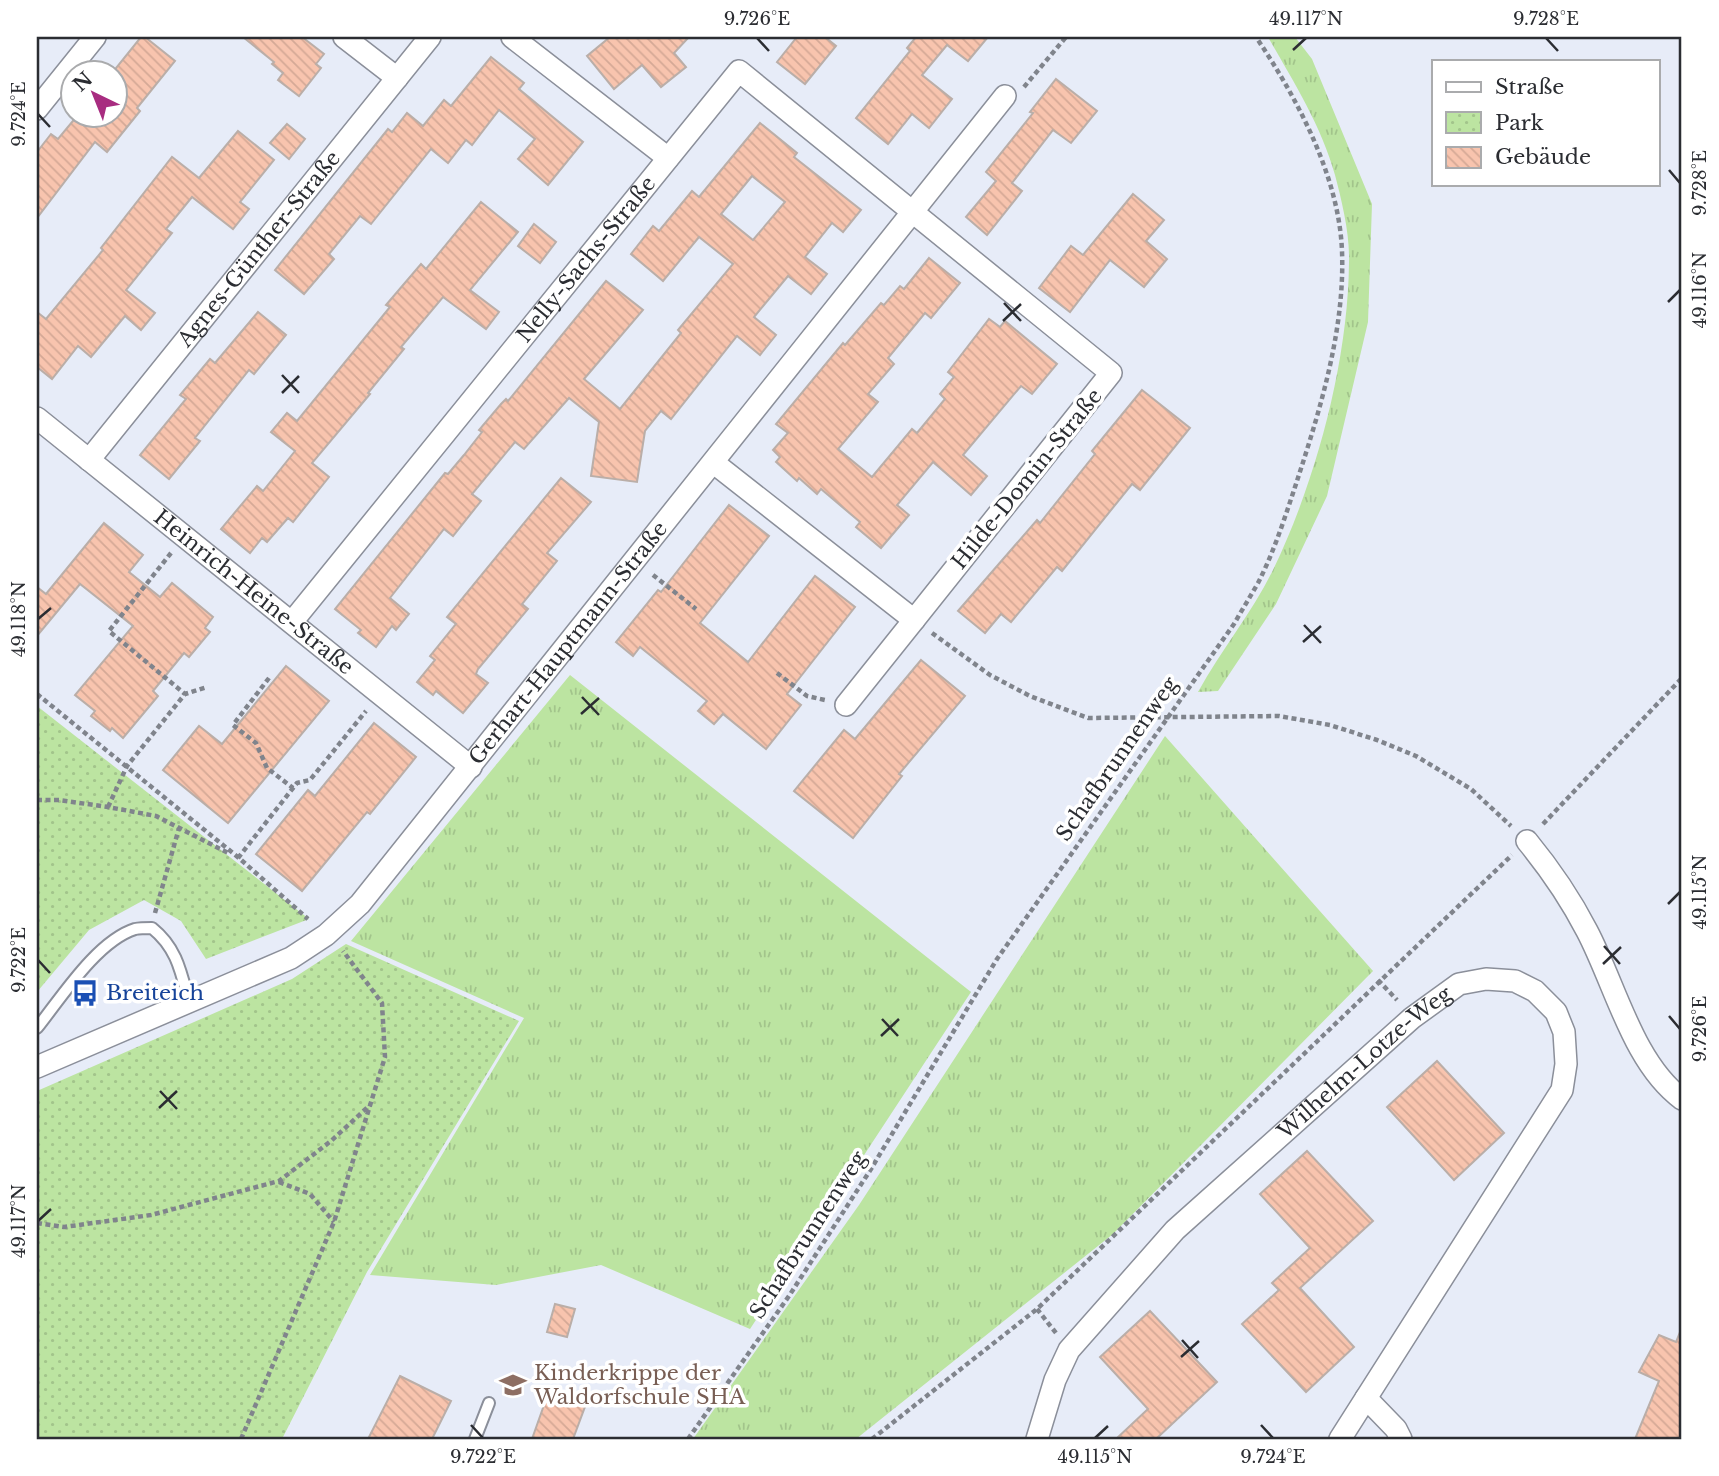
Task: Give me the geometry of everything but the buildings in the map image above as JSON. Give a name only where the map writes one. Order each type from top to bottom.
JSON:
[{"type":"street","points":[[37,109],[94,37]]},
{"type":"street","points":[[344,37],[397,78]]},
{"type":"street","name":"Agnes-Günther-Straße","points":[[89,460],[430,37]]},
{"type":"street","points":[[512,37],[668,158]]},
{"type":"street","name":"Nelly-Sachs-Straße","points":[[292,622],[739,71],[913,212]]},
{"type":"street","name":"Gerhart-Hauptmann-Straße","points":[[37,1067],[291,958],[326,935],[360,904],[1005,96]]},
{"type":"street","name":"Hilde-Domin-Straße","points":[[846,705],[1111,373],[913,212]]},
{"type":"street","name":"Heinrich-Heine-Straße","points":[[37,418],[471,767]]},
{"type":"street","points":[[714,463],[914,620]]},
{"type":"street","points":[[1527,841],[1553,873],[1587,931],[1647,1061],[1668,1088],[1682,1098]]},
{"type":"street","name":"Wilhelm-Lotze-Weg","points":[[1037,1439],[1055,1380],[1069,1350],[1175,1230],[1412,1018],[1459,984],[1486,979],[1516,981],[1535,991],[1556,1013],[1564,1032],[1566,1064],[1562,1090],[1340,1439]]},
{"type":"street","points":[[1366,1398],[1396,1429],[1401,1439]]},
{"type":"lane","points":[[37,1028],[83,970],[111,941],[135,929],[152,928],[167,940],[190,1002]]},
{"type":"lane","points":[[475,1439],[489,1403]]},
{"type":"path","points":[[1005,96],[1020,92],[1066,37]]},
{"type":"path","name":"Schafbrunnenweg","points":[[688,1439],[789,1296],[871,1169],[997,959],[1234,624],[1259,581],[1317,420],[1337,327],[1342,250],[1334,202],[1318,148],[1291,95],[1256,37]]},
{"type":"path","points":[[185,536],[108,631],[185,694]]},
{"type":"path","points":[[636,561],[696,609]]},
{"type":"path","points":[[914,620],[990,676],[1030,696],[1087,718],[1279,716],[1330,725],[1377,740],[1416,756],[1471,789],[1527,841]]},
{"type":"path","points":[[777,673],[807,696],[846,705]]},
{"type":"path","points":[[269,678],[233,725],[256,743],[267,768],[293,788]]},
{"type":"path","points":[[872,1439],[1037,1309],[1527,841],[1682,678]]},
{"type":"path","points":[[108,807],[127,766],[185,694],[207,687]]},
{"type":"path","points":[[37,694],[239,859],[326,935],[344,952],[382,1003],[385,1057],[334,1222],[241,1439]]},
{"type":"path","points":[[239,859],[297,783],[310,779],[380,694]]},
{"type":"path","points":[[37,800],[59,800],[108,807],[156,817],[239,859]]},
{"type":"path","points":[[152,928],[179,828]]},
{"type":"path","points":[[37,1223],[64,1227],[150,1215],[279,1181],[331,1141],[370,1105]]},
{"type":"path","points":[[279,1181],[310,1194],[334,1222]]},
{"type":"green space","points":[[1268,37],[1295,37],[1312,59],[1372,204],[1368,322],[1327,496],[1276,604],[1218,691],[1198,692],[1265,586],[1289,535],[1316,460],[1343,340],[1349,263],[1343,207],[1329,157],[1314,121]]},
{"type":"green space","points":[[570,675],[971,992],[750,1329],[601,1265],[496,1285],[370,1275],[524,1018],[351,941]]},
{"type":"green space","points":[[37,706],[309,919],[206,959],[181,921],[144,900],[89,930],[37,992]]},
{"type":"green space","points":[[1165,736],[1373,971],[1113,1234],[856,1439],[693,1439],[859,1205]]},
{"type":"green space","points":[[346,944],[519,1021],[367,1272],[282,1439],[37,1439],[37,1091],[292,979]]},
{"type":"place","name":"Breiteich","points":[[85,993]]},
{"type":"place","name":"Kinderkrippe der Waldorfschule SHA","points":[[513,1385]]}]
